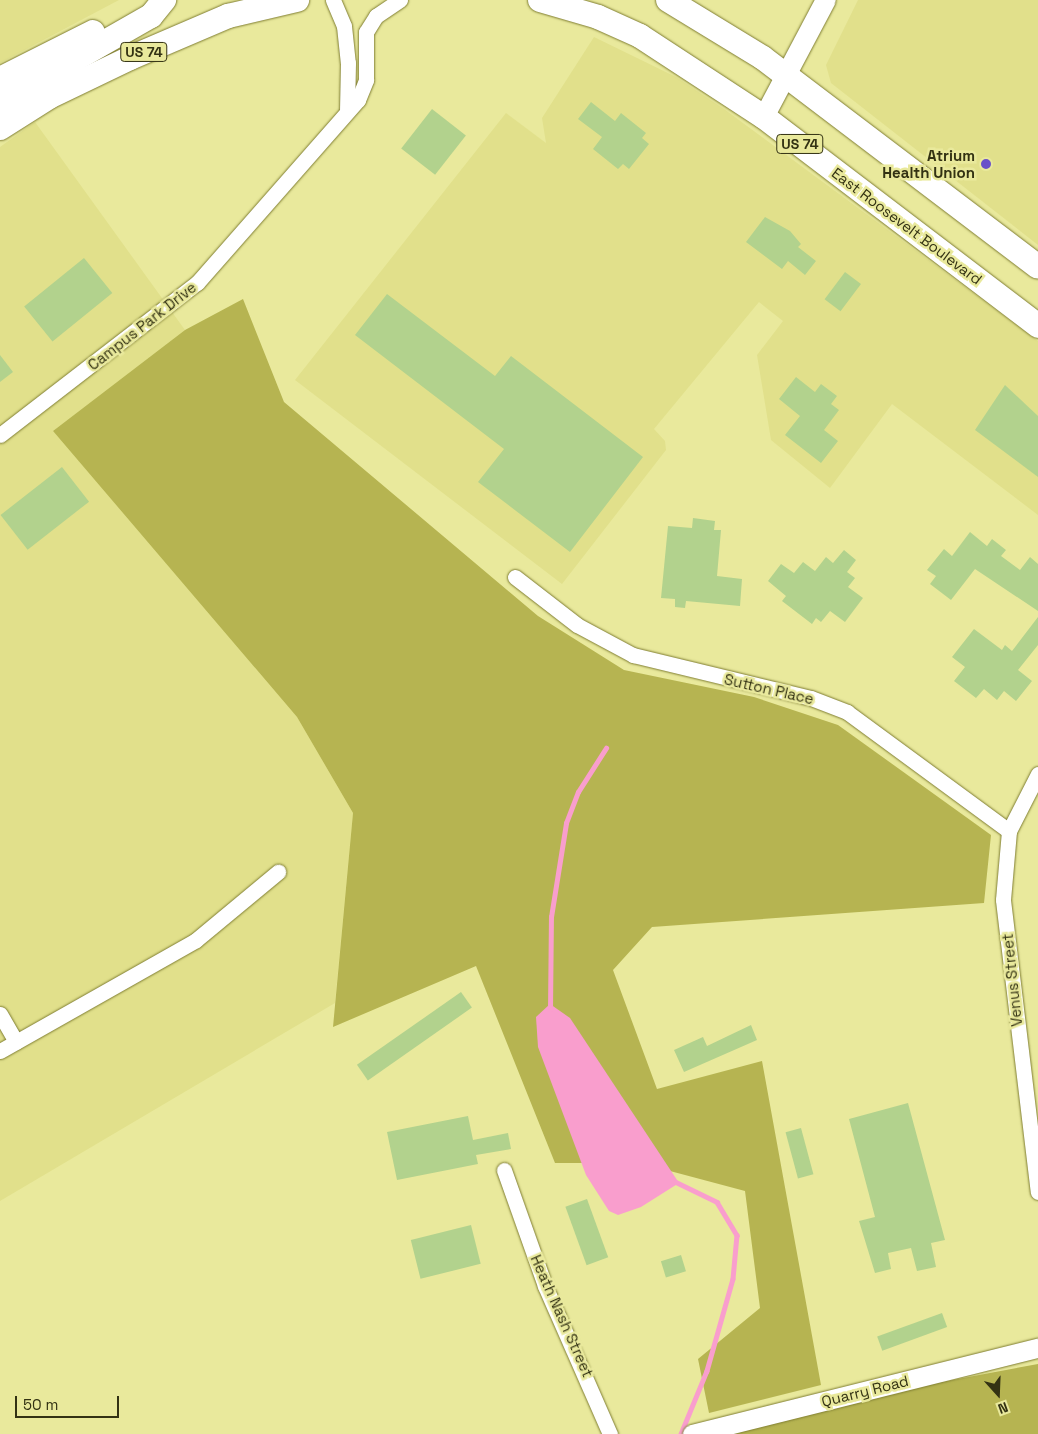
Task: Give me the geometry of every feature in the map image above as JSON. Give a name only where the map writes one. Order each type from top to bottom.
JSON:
[{"type":"highway","name":"US 74","points":[[0,79],[160,0]]},
{"type":"highway","points":[[0,102],[151,16],[164,0]]},
{"type":"highway","name":"US 74","points":[[0,128],[49,96],[130,58],[228,16],[297,0]]},
{"type":"highway","name":"East Roosevelt Boulevard","points":[[540,0],[598,17],[640,36],[764,117],[1038,326]]},
{"type":"highway","points":[[668,0],[786,75],[1038,268]]},
{"type":"main road","points":[[764,117],[826,0]]},
{"type":"street","points":[[334,0],[344,26],[347,109]]},
{"type":"street","name":"Campus Park Drive","points":[[0,435],[197,283],[347,109],[358,100],[366,80],[366,32],[376,16],[400,0]]},
{"type":"street","name":"Sutton Place","points":[[515,577],[577,625],[634,655],[812,698],[847,712],[1008,831]]},
{"type":"street","name":"Venus Street","points":[[1038,774],[1008,831],[1003,900],[1038,1192]]},
{"type":"street","points":[[0,1051],[196,940],[278,872]]},
{"type":"street","points":[[0,1014],[16,1042]]},
{"type":"street","name":"Heath Nash Street","points":[[504,1170],[545,1286],[610,1434]]},
{"type":"street","name":"Quarry Road","points":[[692,1434],[1038,1348]]},
{"type":"shaded area","points":[[0,0],[119,0],[0,63]]},
{"type":"shaded area","name":"Atrium Health Union","points":[[858,0],[1038,0],[1038,245],[831,83],[826,65]]},
{"type":"shaded area","points":[[594,37],[676,77],[724,109],[1038,341],[1038,515],[892,404],[830,488],[771,440],[757,355],[783,321],[759,302],[654,429],[665,441],[666,450],[562,584],[295,380],[506,113],[546,143],[542,118]]},
{"type":"shaded area","points":[[35,122],[185,330],[53,431],[297,717],[353,813],[335,1003],[0,1201],[0,147]]},
{"type":"shaded area","points":[[243,299],[284,402],[538,616],[624,670],[754,697],[838,725],[991,835],[984,903],[652,927],[613,970],[657,1089],[762,1061],[821,1385],[709,1413],[698,1359],[760,1308],[745,1191],[640,1163],[555,1163],[476,966],[333,1027],[353,813],[297,717],[53,431],[185,330]]},
{"type":"shaded area","points":[[550,1004],[570,1018],[679,1183],[641,1207],[618,1215],[609,1211],[586,1175],[538,1047],[536,1017]]},
{"type":"shaded area","points":[[1038,1364],[1038,1434],[723,1434],[899,1390]]},
{"type":"building","points":[[591,102],[615,121],[621,113],[646,133],[642,138],[649,144],[629,169],[623,164],[618,169],[593,149],[602,137],[578,119]]},
{"type":"building","points":[[432,109],[466,135],[435,175],[401,148]]},
{"type":"building","points":[[765,217],[790,231],[801,244],[798,247],[816,261],[805,275],[788,261],[782,269],[746,242]]},
{"type":"building","points":[[84,258],[112,293],[52,341],[24,306]]},
{"type":"building","points":[[845,272],[861,284],[841,311],[825,299]]},
{"type":"building","points":[[387,294],[495,376],[511,356],[643,457],[570,552],[478,482],[504,449],[355,335]]},
{"type":"building","points":[[0,355],[13,372],[0,382]]},
{"type":"building","points":[[796,377],[815,392],[821,384],[837,396],[831,404],[839,410],[824,430],[838,441],[821,463],[785,435],[800,416],[779,399]]},
{"type":"building","points":[[1005,385],[1038,416],[1038,477],[975,430]]},
{"type":"building","points":[[62,467],[89,502],[28,550],[1,515]]},
{"type":"building","points":[[693,518],[715,521],[714,530],[721,530],[717,576],[742,579],[740,606],[686,601],[685,608],[675,607],[675,599],[661,598],[668,526],[692,528]]},
{"type":"building","points":[[970,532],[987,546],[992,539],[1006,550],[1001,556],[1020,570],[1030,557],[1038,564],[1038,611],[975,569],[951,600],[930,584],[936,576],[927,570],[944,549],[952,556]]},
{"type":"building","points":[[844,550],[856,560],[847,572],[855,578],[848,587],[863,598],[845,622],[830,611],[821,622],[816,618],[812,624],[782,601],[786,596],[768,581],[781,564],[794,573],[803,562],[815,571],[826,557],[833,563]]},
{"type":"building","points":[[1038,617],[1038,645],[1018,670],[1032,681],[1016,701],[1004,691],[997,700],[984,689],[976,698],[954,681],[965,667],[952,657],[974,629],[1002,650],[1005,645],[1012,651]]},
{"type":"building","points":[[461,992],[472,1008],[368,1080],[357,1065]]},
{"type":"building","points":[[751,1025],[757,1040],[684,1072],[674,1050],[703,1037],[707,1046]]},
{"type":"building","points":[[908,1103],[945,1240],[931,1243],[936,1267],[917,1271],[911,1248],[888,1253],[891,1269],[875,1273],[859,1221],[875,1217],[849,1119]]},
{"type":"building","points":[[468,1116],[473,1140],[508,1133],[511,1149],[476,1155],[478,1164],[397,1180],[387,1132]]},
{"type":"building","points":[[801,1128],[813,1174],[798,1179],[786,1132]]},
{"type":"building","points":[[587,1199],[608,1257],[587,1265],[565,1207]]},
{"type":"building","points":[[471,1225],[481,1264],[421,1279],[411,1240]]},
{"type":"building","points":[[681,1255],[686,1271],[666,1277],[661,1261]]},
{"type":"building","points":[[942,1313],[947,1327],[882,1351],[877,1337]]},
{"type":"waterway","points":[[550,1009],[551,917],[566,823],[578,792],[606,748]]},
{"type":"waterway","points":[[676,1182],[717,1202],[737,1235],[733,1279],[707,1371],[681,1434]]},
{"type":"place","name":"Atrium Health Union","points":[[986,164]]}]
